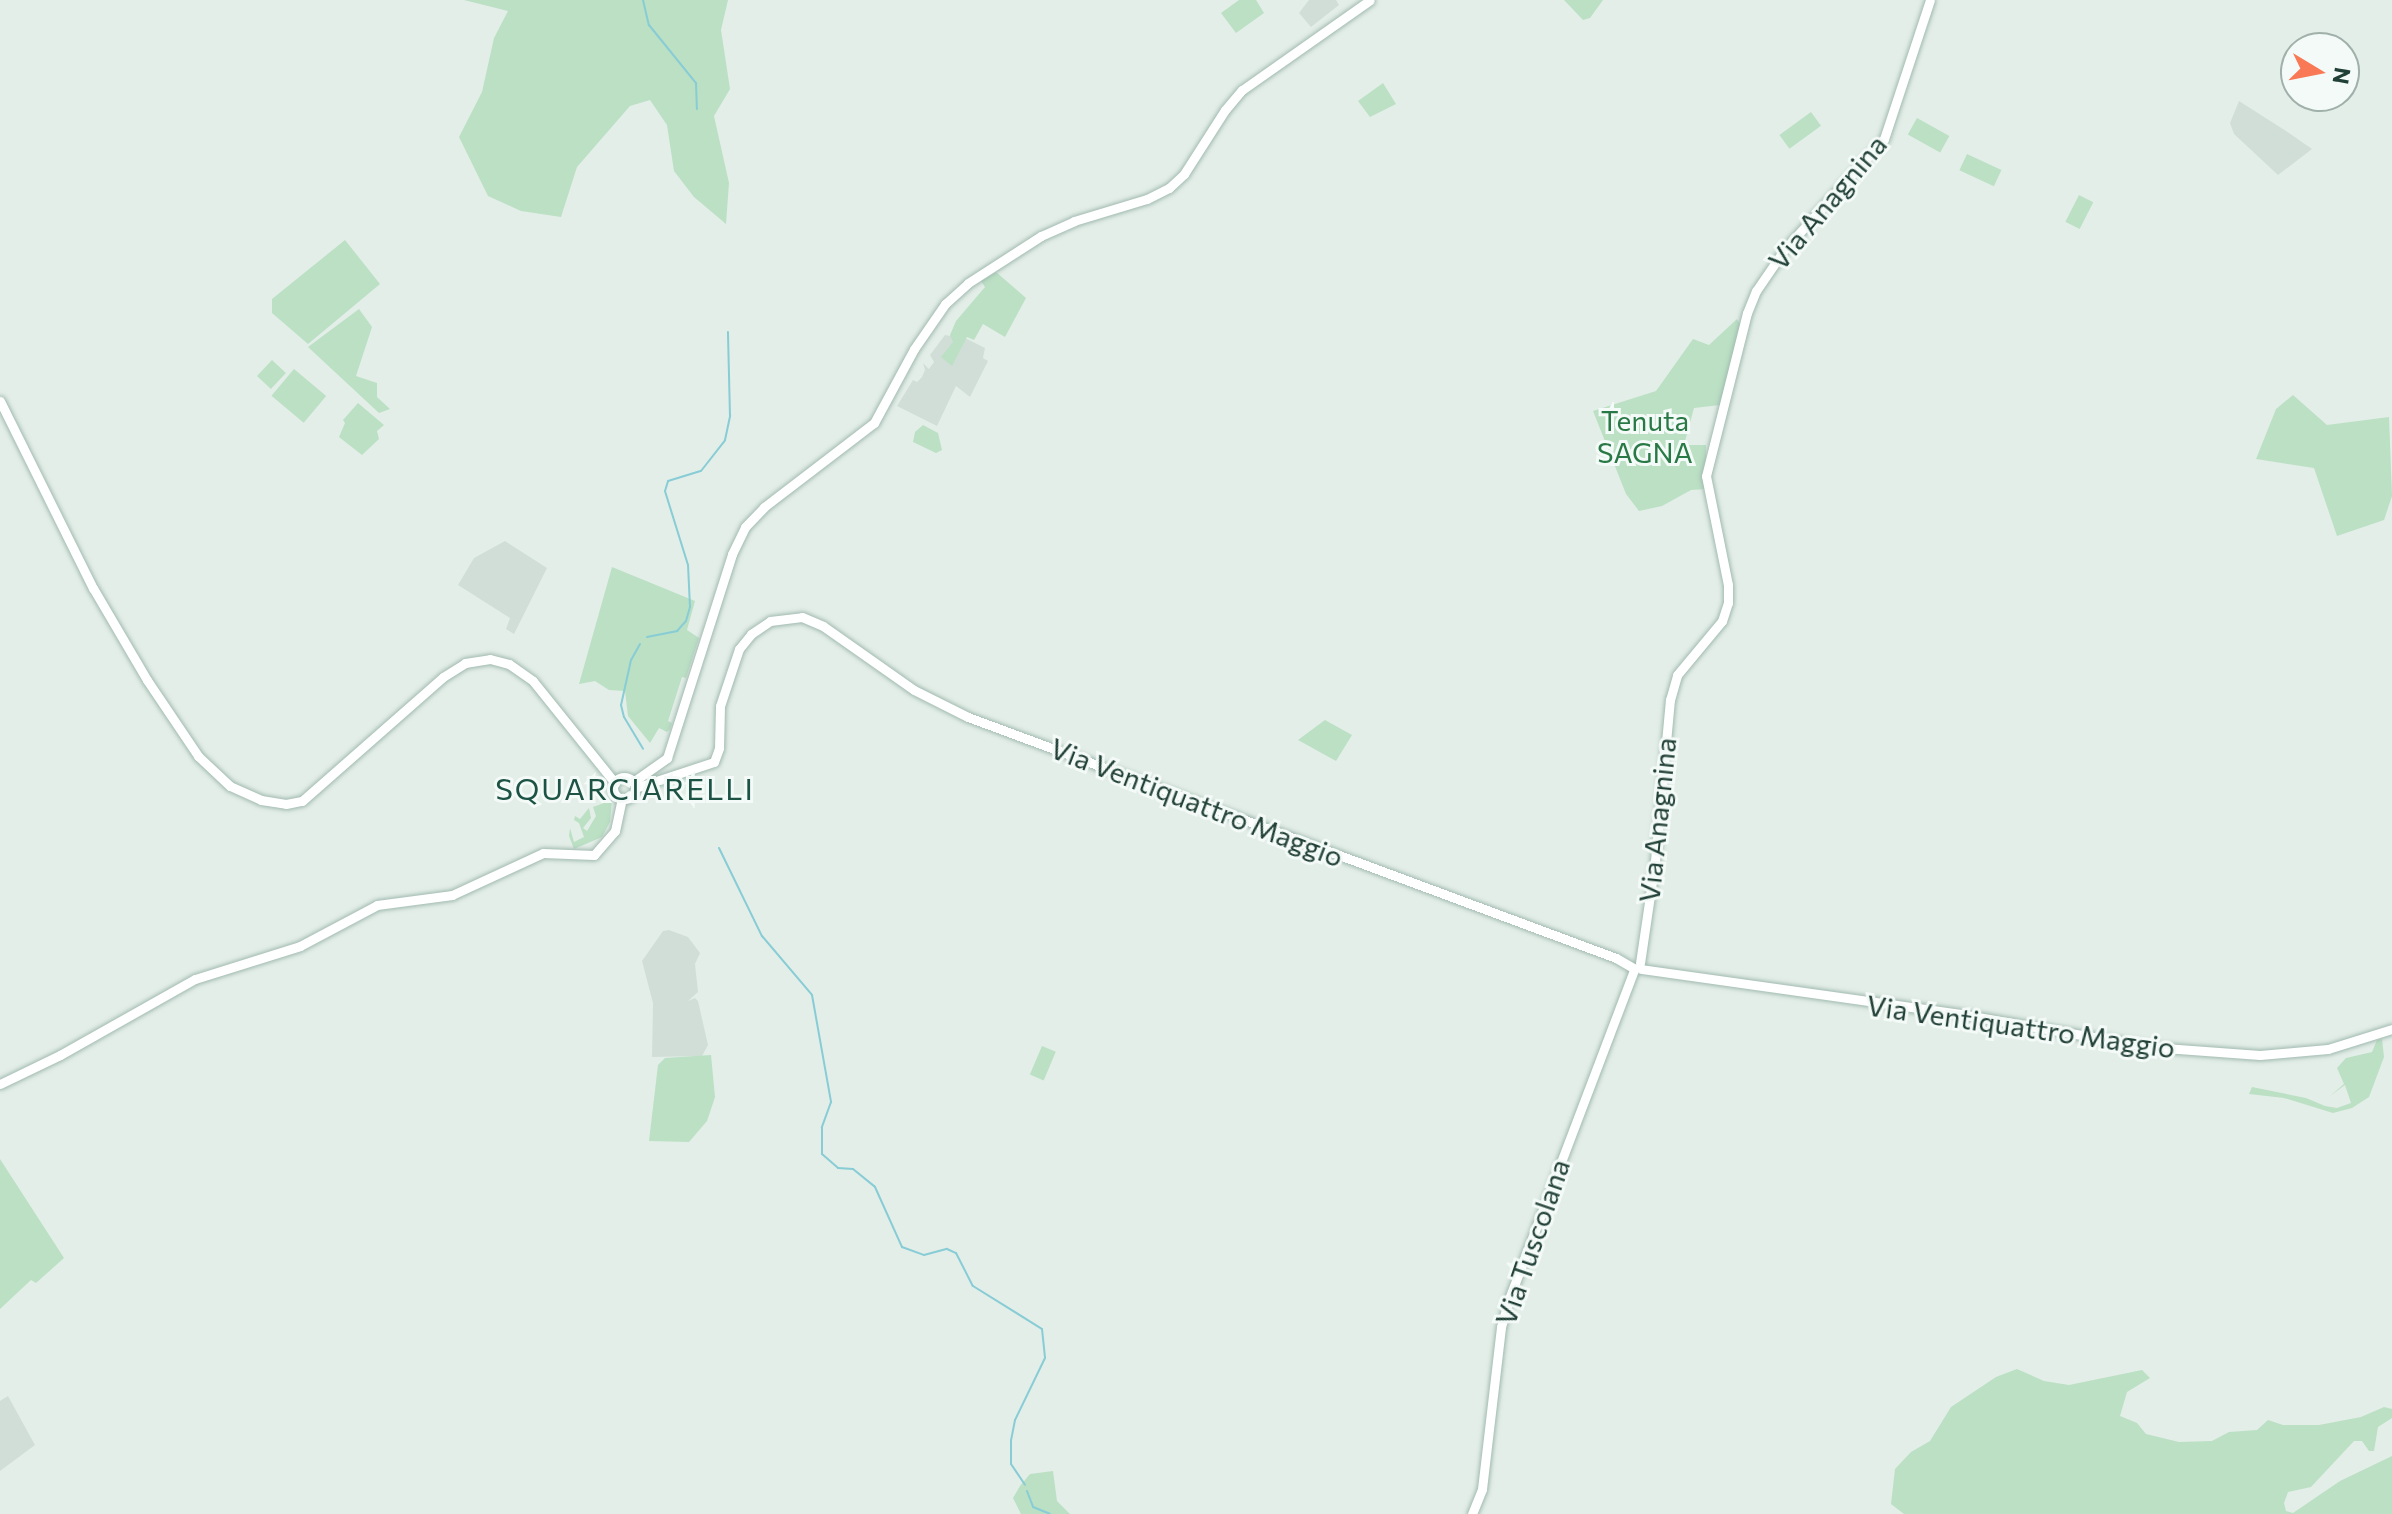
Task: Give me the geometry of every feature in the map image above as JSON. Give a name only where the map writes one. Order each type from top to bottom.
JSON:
[{"type":"main road","points":[[622,798],[630,796],[634,785],[667,758],[732,554],[745,527],[762,509],[872,426],[930,322],[962,287],[1046,234],[1147,199],[1169,188],[1184,174],[1225,110],[1269,69],[1370,0]]},
{"type":"main road","name":"Via Anagnina","points":[[1635,966],[1655,861],[1670,700],[1677,675],[1722,621],[1728,603],[1728,585],[1706,476],[1747,313],[1756,291],[1784,250],[1884,139],[1930,0]]},
{"type":"main road","points":[[0,401],[93,588],[147,680],[198,756],[230,786],[269,802],[302,801],[443,677],[465,663],[490,659],[509,664],[533,681],[615,783],[615,792],[622,798]]},
{"type":"main road","name":"Via Ventiquattro Maggio","points":[[634,785],[714,762],[719,748],[720,706],[737,652],[751,634],[766,623],[794,616],[820,624],[914,690],[968,717],[1635,966],[1717,982],[1960,1014],[2151,1047],[2260,1055],[2328,1049],[2392,1029]]},
{"type":"main road","points":[[615,783],[623,777],[634,785]]},
{"type":"main road","points":[[0,1084],[195,979],[300,946],[372,907],[452,895],[543,853],[594,855],[613,835],[622,798]]},
{"type":"main road","name":"Via Tuscolana","points":[[1472,1514],[1482,1489],[1501,1327],[1524,1254],[1635,966]]},
{"type":"shaded area","points":[[1309,0],[1336,0],[1339,5],[1311,27],[1299,13]]},
{"type":"shaded area","points":[[2239,101],[2312,149],[2278,175],[2234,134],[2230,123]]},
{"type":"shaded area","points":[[945,335],[967,339],[985,348],[983,358],[988,361],[970,397],[956,386],[937,426],[897,406],[913,380],[917,382],[922,377],[925,370],[923,363],[929,369],[934,362],[930,355]]},
{"type":"shaded area","points":[[505,541],[547,568],[514,634],[506,629],[510,618],[458,585],[474,558]]},
{"type":"shaded area","points":[[663,931],[688,937],[700,953],[695,964],[698,992],[688,1001],[695,998],[698,1001],[708,1045],[702,1056],[652,1057],[653,1003],[642,961]]},
{"type":"shaded area","points":[[8,1396],[35,1445],[0,1471],[0,1401]]},
{"type":"green space","points":[[464,0],[728,0],[721,30],[730,89],[714,116],[729,183],[726,224],[694,197],[674,171],[667,125],[650,100],[630,106],[577,167],[561,217],[521,211],[488,196],[459,137],[482,92],[494,38],[508,11]]},
{"type":"green space","points":[[1239,0],[1256,0],[1264,13],[1236,33],[1221,13]]},
{"type":"green space","points":[[1564,0],[1603,0],[1590,18],[1583,20]]},
{"type":"green space","points":[[1383,83],[1396,104],[1370,117],[1358,101]]},
{"type":"green space","points":[[1811,112],[1821,126],[1789,149],[1779,135]]},
{"type":"green space","points":[[1917,118],[1949,136],[1940,153],[1908,135]]},
{"type":"green space","points":[[1967,154],[2001,170],[1994,186],[1959,170]]},
{"type":"green space","points":[[2079,195],[2093,202],[2080,229],[2065,222]]},
{"type":"green space","points":[[345,240],[380,284],[308,344],[272,313],[272,299]]},
{"type":"green space","points":[[996,272],[1026,298],[1005,337],[983,324],[974,340],[967,337],[952,366],[941,357],[953,342],[950,335],[956,321],[985,287],[981,281]]},
{"type":"green space","points":[[359,309],[372,327],[356,376],[377,383],[377,397],[390,409],[379,413],[308,347]]},
{"type":"green space","name":"Tenuta SAGNA","points":[[1737,319],[1740,324],[1720,405],[1694,408],[1684,445],[1706,445],[1706,489],[1691,490],[1662,506],[1639,511],[1626,494],[1593,411],[1656,391],[1693,339],[1709,345]]},
{"type":"green space","points":[[272,360],[286,373],[271,389],[257,376]]},
{"type":"green space","points":[[294,369],[326,396],[304,423],[272,396]]},
{"type":"green space","points":[[2293,395],[2327,425],[2389,417],[2392,496],[2384,520],[2337,536],[2314,468],[2256,459],[2276,409]]},
{"type":"green space","points":[[358,403],[384,425],[377,431],[379,439],[362,455],[339,437],[345,423],[343,420]]},
{"type":"green space","points":[[923,425],[938,433],[942,450],[936,453],[913,442],[915,432]]},
{"type":"green space","points":[[612,567],[695,601],[687,630],[699,638],[686,678],[682,677],[668,721],[672,723],[670,729],[667,732],[659,728],[650,743],[628,716],[625,691],[609,690],[595,681],[579,684]]},
{"type":"green space","points":[[1325,720],[1352,735],[1336,761],[1298,740]]},
{"type":"green space","points":[[612,800],[610,822],[602,837],[574,849],[569,836],[570,828],[574,842],[584,837],[579,823],[574,820],[575,816],[580,819],[589,808],[591,818],[583,828],[587,831],[596,816],[593,807]]},
{"type":"green space","points":[[2382,1039],[2384,1057],[2369,1097],[2352,1108],[2333,1113],[2284,1098],[2249,1094],[2252,1087],[2337,1108],[2351,1103],[2345,1085],[2330,1096],[2344,1084],[2337,1068],[2346,1058],[2372,1052],[2377,1040]]},
{"type":"green space","points":[[1042,1046],[1056,1052],[1044,1080],[1030,1075]]},
{"type":"green space","points":[[711,1055],[715,1097],[707,1121],[689,1142],[649,1141],[658,1065],[665,1058]]},
{"type":"green space","points":[[0,1159],[64,1258],[36,1283],[31,1280],[0,1309]]},
{"type":"green space","points":[[2017,1369],[2044,1381],[2069,1385],[2142,1370],[2150,1378],[2127,1392],[2120,1416],[2137,1423],[2146,1434],[2179,1442],[2212,1441],[2229,1432],[2257,1430],[2268,1420],[2283,1425],[2319,1425],[2361,1417],[2384,1407],[2392,1409],[2392,1418],[2378,1427],[2374,1451],[2369,1451],[2362,1441],[2354,1441],[2311,1487],[2288,1492],[2284,1503],[2286,1511],[2293,1513],[2340,1481],[2392,1456],[2392,1514],[1904,1514],[1891,1504],[1895,1469],[1911,1452],[1930,1441],[1951,1407],[1996,1377]]},
{"type":"green space","points":[[1053,1471],[1057,1501],[1070,1514],[1021,1514],[1013,1498],[1020,1486],[1030,1474]]},
{"type":"waterway","points":[[643,0],[649,25],[696,83],[697,109]]},
{"type":"waterway","points":[[647,637],[677,631],[686,621],[690,607],[688,565],[665,491],[668,481],[701,471],[725,440],[730,416],[728,332]]},
{"type":"waterway","points":[[640,644],[631,660],[621,705],[624,717],[643,749]]},
{"type":"waterway","points":[[719,848],[762,936],[812,995],[831,1102],[822,1127],[822,1154],[838,1168],[853,1169],[875,1187],[902,1247],[924,1255],[947,1249],[956,1253],[973,1286],[1042,1329],[1045,1358],[1015,1420],[1011,1440],[1011,1464],[1025,1485]]},
{"type":"waterway","points":[[1027,1491],[1033,1507],[1050,1514]]},
{"type":"district","name":"SQUARCIARELLI","points":[[625,788]]}]
